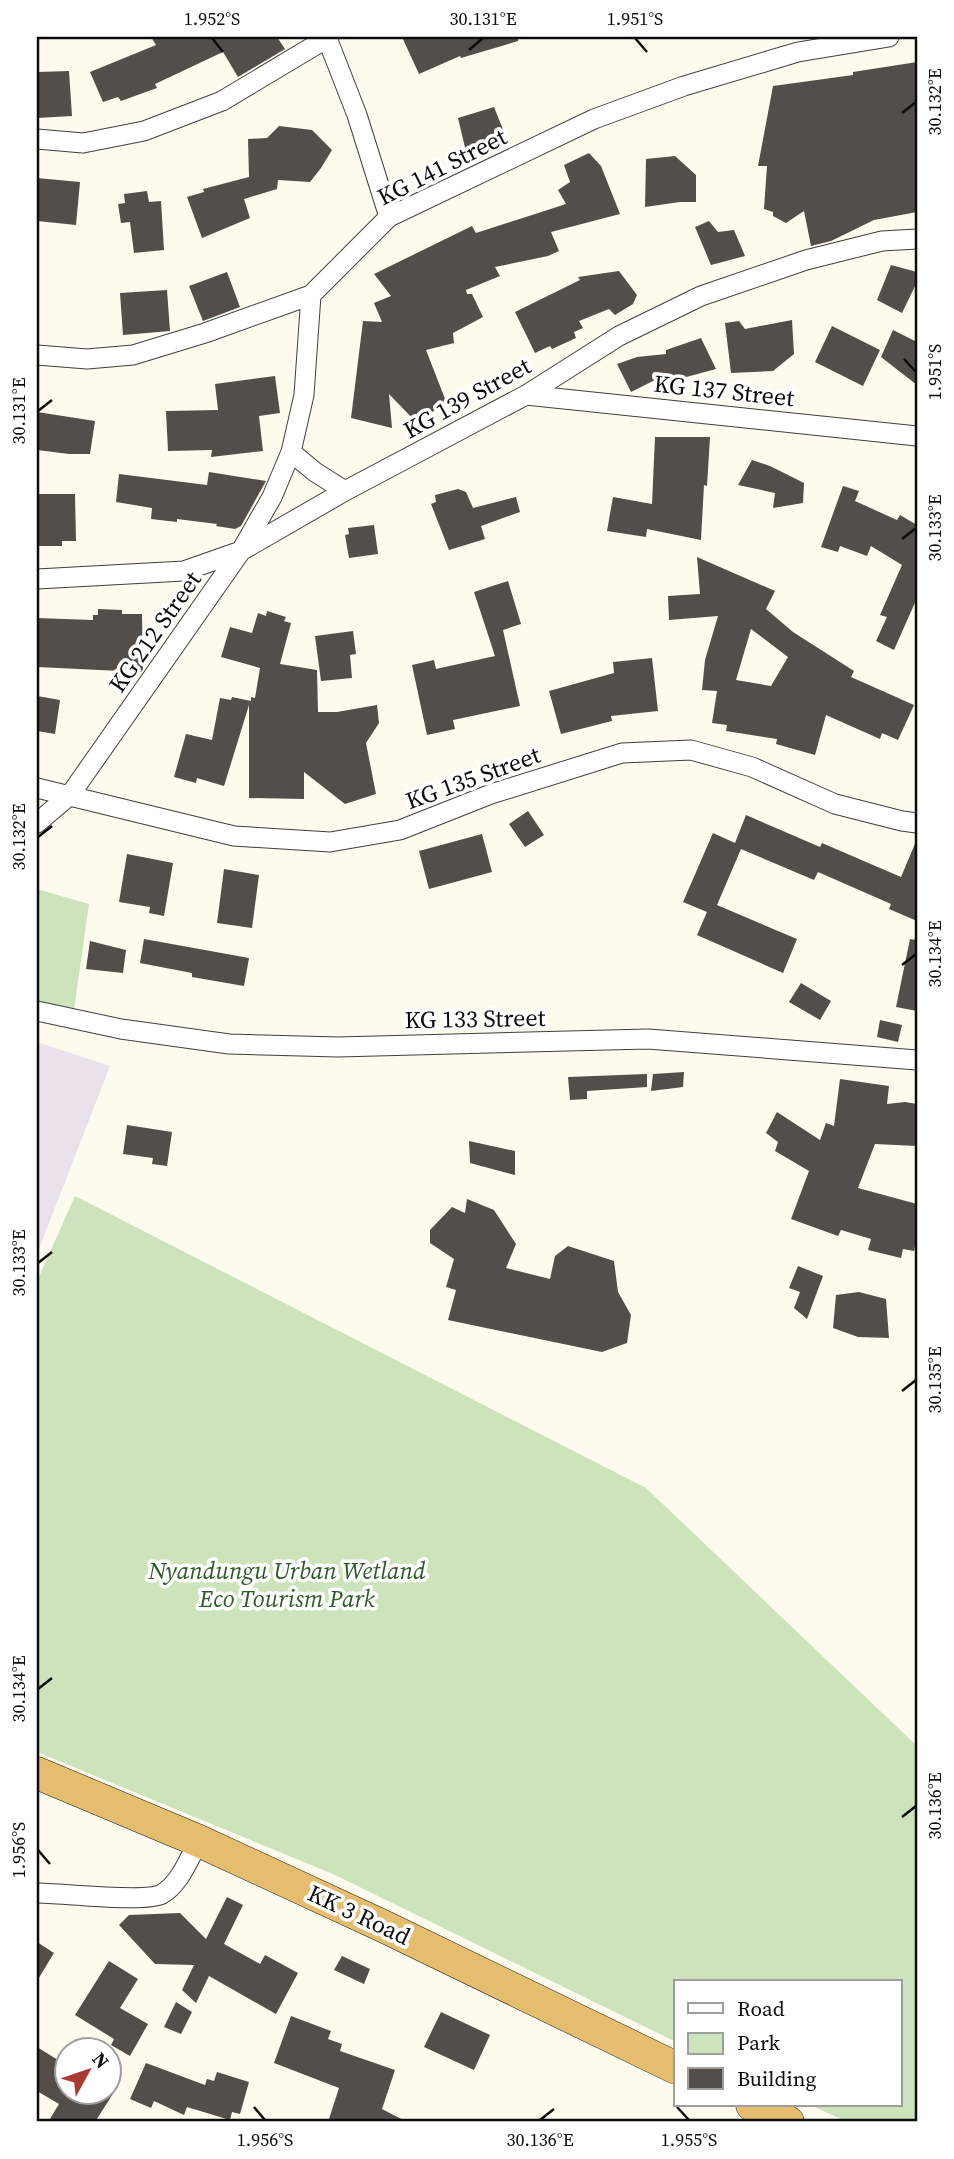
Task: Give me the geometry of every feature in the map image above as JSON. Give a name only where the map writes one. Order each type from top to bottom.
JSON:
[{"type":"highway","name":"KK 3 Road","points":[[37,1773],[199,1841],[385,1927],[674,2067]]},
{"type":"highway","points":[[754,2106],[788,2122]]},
{"type":"street","points":[[37,139],[83,143],[144,131],[222,101],[328,37],[357,115],[389,217]]},
{"type":"street","name":"KG 141 Street","points":[[37,355],[87,359],[133,355],[205,333],[311,295],[389,217],[594,119],[684,86],[798,52],[888,37]]},
{"type":"street","name":"KG 139 Street","points":[[37,579],[184,571],[241,551],[345,491],[526,395],[619,336],[701,296],[806,260],[882,241],[917,239]]},
{"type":"street","name":"KG 212 Street","points":[[37,823],[70,795],[241,551],[272,497],[291,452],[304,395],[311,295]]},
{"type":"street","name":"KG 137 Street","points":[[526,395],[917,436]]},
{"type":"street","points":[[291,452],[315,472],[345,491]]},
{"type":"street","name":"KG 135 Street","points":[[37,788],[234,836],[330,842],[400,830],[491,794],[622,753],[691,750],[752,767],[835,804],[917,823]]},
{"type":"street","name":"KG 133 Street","points":[[37,1011],[121,1029],[229,1044],[338,1047],[648,1039],[917,1060]]},
{"type":"street","points":[[37,1893],[141,1898],[161,1895],[176,1882],[199,1841]]},
{"type":"shaded area","points":[[37,1042],[110,1066],[37,1254]]},
{"type":"green space","points":[[37,889],[89,904],[74,1010],[37,1002]]},
{"type":"green space","name":"Nyandungu Urban Wetland Eco Tourism Park","points":[[75,1196],[646,1488],[917,1746],[917,2122],[848,2122],[812,2106],[902,2106],[902,1980],[674,1980],[674,2041],[333,1874],[37,1752],[37,1281]]},
{"type":"building","points":[[151,37],[277,37],[285,49],[238,77],[223,52],[155,84],[157,88],[121,101],[118,97],[103,102],[90,72],[156,45]]},
{"type":"building","points":[[402,37],[518,37],[518,41],[461,58],[460,56],[419,74]]},
{"type":"building","points":[[917,62],[917,212],[874,220],[831,241],[811,246],[804,211],[786,223],[773,216],[773,212],[764,209],[767,166],[758,166],[773,86],[853,75],[853,72]]},
{"type":"building","points":[[69,71],[72,116],[37,118],[37,72]]},
{"type":"building","points":[[494,107],[504,132],[485,140],[485,150],[467,156],[458,118]]},
{"type":"building","points":[[279,126],[312,130],[332,150],[321,168],[310,182],[278,180],[277,189],[244,199],[250,218],[202,238],[187,197],[204,192],[203,189],[249,177],[248,139],[267,138]]},
{"type":"building","points":[[589,153],[601,166],[620,214],[551,232],[559,251],[548,256],[495,267],[500,276],[466,290],[467,294],[472,294],[483,317],[453,333],[454,343],[426,350],[447,404],[415,421],[389,394],[392,428],[351,418],[363,321],[382,322],[374,303],[391,296],[374,274],[472,226],[476,233],[566,204],[558,190],[570,182],[564,165]]},
{"type":"building","points":[[675,156],[696,175],[696,202],[645,207],[646,159]]},
{"type":"building","points":[[37,178],[80,182],[76,225],[37,221]]},
{"type":"building","points":[[147,191],[149,202],[161,201],[164,250],[134,253],[130,222],[121,223],[118,204],[125,203],[124,194]]},
{"type":"building","points":[[709,221],[718,232],[734,230],[745,256],[711,265],[695,227]]},
{"type":"building","points":[[891,265],[917,272],[917,282],[902,313],[877,300]]},
{"type":"building","points":[[619,271],[637,295],[633,304],[615,315],[609,309],[579,321],[583,328],[574,332],[576,338],[535,353],[515,312],[580,280],[578,277]]},
{"type":"building","points":[[227,272],[240,307],[203,321],[189,286]]},
{"type":"building","points":[[167,290],[170,331],[123,335],[120,293]]},
{"type":"building","points":[[792,320],[794,354],[773,371],[731,373],[725,323],[739,321],[745,329]]},
{"type":"building","points":[[832,326],[880,350],[863,386],[815,362]]},
{"type":"building","points":[[893,330],[917,342],[917,385],[881,357]]},
{"type":"building","points":[[701,338],[716,369],[664,383],[665,375],[631,392],[617,364],[637,357],[666,354],[666,350]]},
{"type":"building","points":[[275,376],[280,413],[259,416],[263,451],[211,457],[212,450],[168,451],[166,411],[218,410],[215,384]]},
{"type":"building","points":[[37,412],[95,421],[90,454],[37,450]]},
{"type":"building","points":[[655,437],[710,437],[701,540],[647,529],[646,537],[607,531],[613,497],[652,504]]},
{"type":"building","points":[[752,460],[804,483],[803,503],[773,508],[775,493],[738,485]]},
{"type":"building","points":[[209,472],[266,481],[241,526],[235,529],[177,519],[177,522],[151,519],[152,508],[116,502],[119,474],[207,485]]},
{"type":"building","points":[[843,486],[859,491],[855,501],[897,520],[900,515],[917,525],[917,598],[894,650],[876,641],[887,617],[880,615],[902,565],[871,546],[867,556],[840,546],[838,552],[821,547]]},
{"type":"building","points":[[458,489],[466,492],[473,508],[516,497],[520,512],[481,526],[485,539],[449,550],[431,504],[436,502],[435,495]]},
{"type":"building","points":[[37,494],[75,494],[76,541],[62,541],[62,546],[37,546]]},
{"type":"building","points":[[374,525],[378,554],[349,558],[345,535],[349,534],[348,528]]},
{"type":"building","points":[[697,557],[775,591],[766,609],[793,632],[854,671],[851,677],[914,705],[898,740],[882,733],[880,739],[826,715],[815,755],[776,744],[777,739],[726,731],[727,725],[712,723],[717,691],[702,690],[705,660],[718,616],[669,620],[668,596],[700,594]],"holes":[[[751,629],[788,657],[771,686],[736,680]]]},
{"type":"building","points":[[508,581],[521,624],[503,630],[520,706],[453,720],[455,729],[427,735],[412,665],[434,660],[436,669],[495,656],[474,592]]},
{"type":"building","points":[[98,609],[122,610],[122,614],[142,614],[141,672],[37,667],[37,618],[93,620],[93,615],[98,615]]},
{"type":"building","points":[[267,611],[286,617],[284,621],[291,623],[280,664],[317,670],[318,712],[337,712],[377,705],[379,723],[366,743],[376,794],[345,804],[304,772],[304,799],[249,798],[249,705],[224,786],[197,778],[196,783],[174,777],[186,734],[212,740],[220,698],[231,700],[232,697],[251,701],[251,697],[255,698],[260,668],[221,657],[230,627],[252,633],[258,613],[266,616]]},
{"type":"building","points":[[353,631],[356,654],[350,655],[352,678],[321,681],[315,636]]},
{"type":"building","points":[[652,658],[658,711],[611,716],[612,721],[561,734],[549,691],[614,673],[613,662]]},
{"type":"building","points":[[37,696],[60,700],[55,734],[37,731]]},
{"type":"building","points":[[528,811],[544,835],[525,847],[509,824]]},
{"type":"building","points":[[746,815],[820,847],[822,843],[901,877],[917,839],[917,921],[889,909],[891,904],[818,872],[814,880],[741,849],[717,905],[797,939],[783,973],[697,935],[707,912],[683,902],[713,833],[735,843]]},
{"type":"building","points":[[482,834],[492,872],[429,889],[419,851]]},
{"type":"building","points":[[127,854],[173,863],[164,916],[149,913],[150,907],[119,902]]},
{"type":"building","points":[[224,869],[259,875],[252,928],[217,923]]},
{"type":"building","points":[[144,939],[249,958],[244,986],[192,977],[192,973],[140,963]]},
{"type":"building","points":[[910,939],[917,940],[917,1011],[896,1007]]},
{"type":"building","points":[[90,941],[126,950],[123,973],[86,969]]},
{"type":"building","points":[[801,983],[831,1001],[820,1020],[789,1002]]},
{"type":"building","points":[[880,1020],[902,1025],[898,1042],[877,1037]]},
{"type":"building","points":[[684,1072],[683,1087],[651,1091],[653,1074]]},
{"type":"building","points":[[647,1074],[647,1087],[587,1091],[587,1099],[570,1100],[568,1077]]},
{"type":"building","points":[[840,1079],[889,1086],[887,1104],[917,1104],[917,1146],[875,1144],[858,1188],[917,1204],[917,1237],[914,1251],[903,1249],[901,1258],[868,1250],[871,1239],[841,1230],[838,1236],[791,1219],[809,1171],[775,1151],[778,1142],[766,1133],[777,1112],[820,1140],[826,1123],[834,1126]]},
{"type":"building","points":[[127,1125],[172,1132],[167,1166],[152,1164],[153,1158],[123,1154]]},
{"type":"building","points":[[469,1141],[515,1151],[515,1175],[470,1163]]},
{"type":"building","points":[[467,1199],[494,1210],[516,1244],[506,1268],[550,1279],[555,1256],[568,1246],[614,1261],[618,1292],[631,1315],[627,1343],[602,1352],[448,1320],[456,1290],[446,1287],[454,1259],[430,1243],[430,1230],[452,1207],[465,1213]]},
{"type":"building","points":[[798,1266],[823,1276],[807,1319],[794,1308],[800,1292],[789,1288]]},
{"type":"building","points":[[859,1292],[886,1299],[889,1338],[858,1337],[833,1328],[836,1295]]},
{"type":"building","points":[[227,1897],[243,1905],[224,1944],[260,1964],[265,1955],[298,1973],[276,2014],[209,1976],[196,2003],[182,1990],[194,1965],[155,1964],[119,1925],[129,1915],[180,1913],[206,1939]]},
{"type":"building","points":[[37,1942],[54,1953],[37,1981]]},
{"type":"building","points":[[342,1956],[370,1969],[364,1984],[334,1970]]},
{"type":"building","points":[[109,1961],[138,1979],[120,2008],[148,2024],[130,2056],[122,2051],[122,2036],[109,2036],[75,2015]]},
{"type":"building","points":[[176,2002],[192,2012],[181,2034],[164,2027]]},
{"type":"building","points":[[441,2012],[490,2035],[474,2070],[424,2047]]},
{"type":"building","points":[[291,2016],[331,2031],[328,2039],[342,2044],[340,2051],[395,2070],[382,2109],[407,2122],[328,2122],[339,2088],[274,2063]]},
{"type":"building","points":[[37,2047],[52,2056],[52,2100],[37,2091]]},
{"type":"building","points":[[146,2063],[205,2085],[207,2079],[214,2081],[217,2072],[249,2082],[240,2114],[232,2112],[230,2120],[187,2107],[184,2115],[154,2101],[151,2108],[130,2099]]},
{"type":"building","points":[[58,2106],[105,2106],[95,2122],[48,2122]]}]
